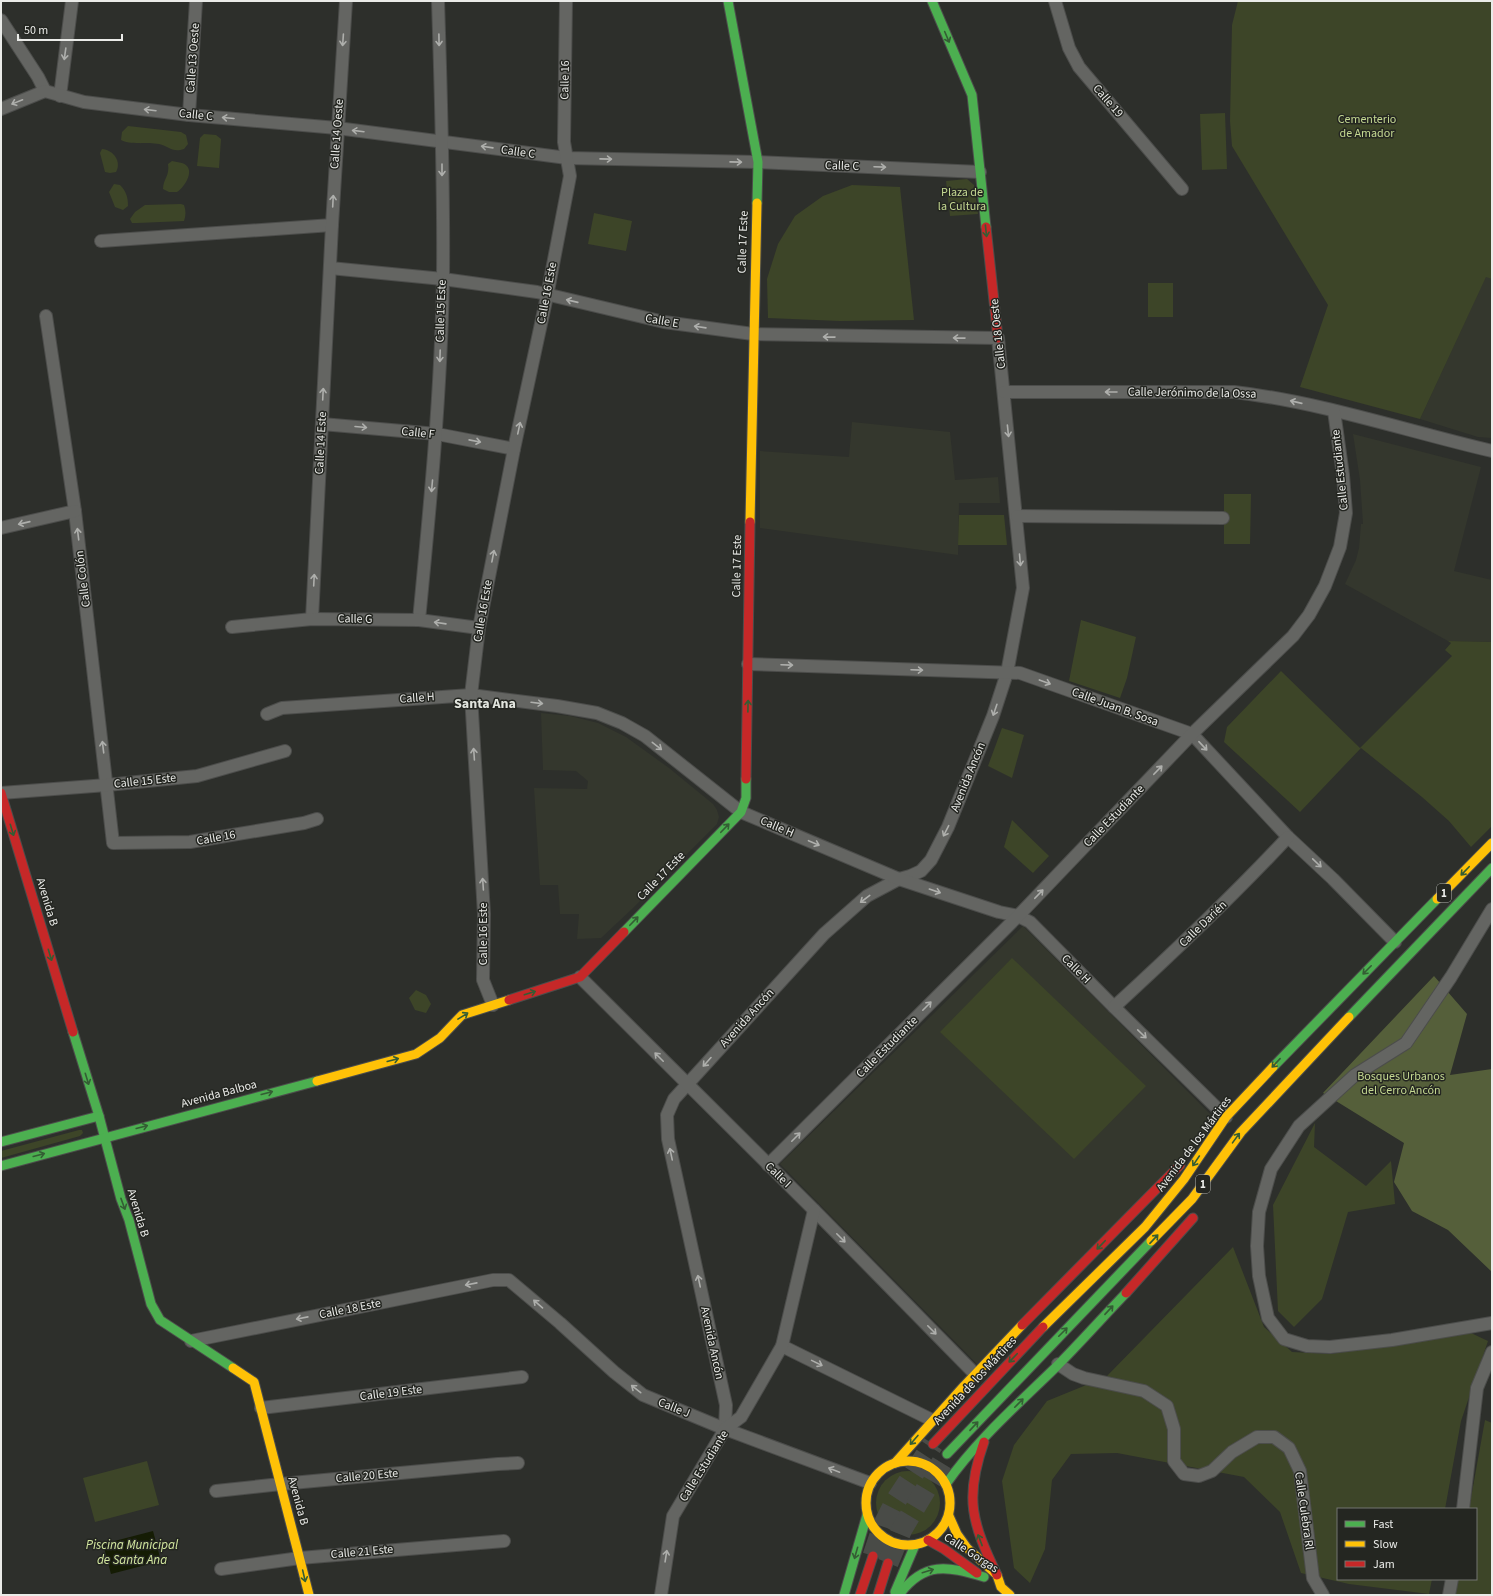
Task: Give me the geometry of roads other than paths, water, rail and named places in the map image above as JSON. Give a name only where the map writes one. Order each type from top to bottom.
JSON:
[{"type":"main road","name":"Calle 17 Este","points":[[493,1004],[580,977],[741,812],[746,798],[753,334],[758,162],[728,1]]},
{"type":"main road","name":"Calle 18 Oeste","points":[[932,1],[972,95],[998,338]]},
{"type":"main road","name":"Avenida B","points":[[1,793],[99,1116],[151,1304],[160,1320],[254,1382],[309,1595]]},
{"type":"main road","name":"Avenida de los Mártires","points":[[933,1444],[1042,1328],[1145,1227],[1184,1179],[1226,1117],[1278,1061],[1492,843]]},
{"type":"main road","name":"1","points":[[947,1454],[1192,1199],[1241,1132],[1381,983],[1492,868]]},
{"type":"main road","name":"Avenida Balboa","points":[[1,1166],[416,1054],[440,1038],[462,1015],[493,1004]]},
{"type":"main road","points":[[1255,1131],[1285,1085]]},
{"type":"main road","points":[[1,1142],[99,1116]]},
{"type":"main road","points":[[895,1463],[932,1420],[976,1374],[1226,1117]]},
{"type":"main road","points":[[946,1484],[970,1452],[1058,1364],[1168,1247],[1197,1213]]},
{"type":"main road","points":[[986,1435],[974,1474],[972,1494],[973,1514],[984,1549],[996,1575]]},
{"type":"main road","points":[[906,1461],[918,1462],[929,1466],[939,1474],[946,1484],[950,1494],[951,1505],[949,1516],[941,1530],[928,1540],[915,1545],[897,1543],[880,1535],[872,1526],[867,1515],[867,1492],[870,1483],[884,1468],[895,1463],[906,1461]]},
{"type":"main road","points":[[844,1595],[867,1515]]},
{"type":"main road","name":"Calle Gorgas","points":[[949,1516],[957,1534],[967,1548],[996,1575],[1001,1587]]},
{"type":"main road","name":"Calle Gorgas","points":[[928,1540],[1001,1587],[1010,1595]]},
{"type":"main road","points":[[894,1595],[904,1568],[915,1545]]},
{"type":"main road","points":[[860,1595],[872,1556]]},
{"type":"main road","points":[[878,1595],[888,1563]]},
{"type":"main road","points":[[899,1595],[915,1576],[929,1570],[948,1568],[962,1570],[984,1577]]},
{"type":"street","points":[[60,96],[72,1]]},
{"type":"street","name":"Calle 13 Oeste","points":[[189,114],[196,1]]},
{"type":"street","name":"Calle 14 Oeste","points":[[330,268],[337,128],[346,1]]},
{"type":"street","name":"Calle 15 Este","points":[[419,620],[437,434],[443,279],[442,141],[438,1]]},
{"type":"street","name":"Calle 16","points":[[566,1],[564,142],[567,158]]},
{"type":"street","name":"Calle 19","points":[[1055,1],[1069,48],[1079,67],[1182,189]]},
{"type":"street","points":[[1,20],[38,77],[45,91],[1,109]]},
{"type":"street","name":"Calle C","points":[[45,91],[84,102],[189,114],[337,128],[567,158],[758,162],[980,172]]},
{"type":"street","name":"Calle 16 Este","points":[[493,1004],[483,980],[484,914],[471,695],[478,628],[547,296],[570,176],[567,158]]},
{"type":"street","points":[[101,241],[332,225]]},
{"type":"street","name":"Calle E","points":[[330,268],[443,279],[537,292],[547,296],[664,322],[753,334],[998,338]]},
{"type":"street","name":"Calle 14 Este","points":[[312,619],[330,268]]},
{"type":"street","name":"Calle Colón","points":[[46,316],[75,511],[113,843]]},
{"type":"street","name":"Calle 18 Oeste","points":[[998,338],[1023,588],[1007,673]]},
{"type":"street","name":"Calle Jerónimo de la Ossa","points":[[1004,392],[1234,392],[1268,396],[1334,411],[1492,452]]},
{"type":"street","name":"Calle Estudiante","points":[[768,1165],[1018,916],[1192,734],[1293,636],[1309,615],[1325,586],[1340,547],[1346,513],[1343,475],[1334,411]]},
{"type":"street","name":"Calle F","points":[[322,424],[437,434],[514,449]]},
{"type":"street","points":[[1,528],[75,511]]},
{"type":"street","points":[[1017,516],[1223,518]]},
{"type":"street","name":"Calle G","points":[[232,627],[312,619],[419,620],[478,628]]},
{"type":"street","name":"Calle Juan B. Sosa","points":[[748,664],[1020,673],[1192,734],[1288,836],[1395,942]]},
{"type":"street","name":"Avenida Ancón","points":[[726,1429],[726,1405],[668,1139],[667,1115],[674,1099],[686,1085],[824,934],[868,896],[899,879],[921,871],[930,860],[948,827],[993,716],[1007,673]]},
{"type":"street","name":"Calle H","points":[[267,714],[282,708],[471,695],[598,713],[622,723],[645,736],[741,812],[899,879],[999,912],[1018,916],[1030,922],[1226,1117]]},
{"type":"street","name":"Calle 15 Este","points":[[1,793],[197,776],[286,751]]},
{"type":"street","name":"Calle 16","points":[[113,843],[190,842],[304,823],[317,819]]},
{"type":"street","name":"Calle Darién","points":[[1114,1007],[1176,951],[1244,885],[1288,836]]},
{"type":"street","points":[[1492,909],[1451,978],[1406,1043],[1355,1075],[1299,1126],[1271,1169],[1259,1212],[1257,1246],[1259,1276],[1268,1318],[1284,1339],[1307,1346],[1330,1347],[1392,1340],[1492,1323]]},
{"type":"street","name":"Calle I","points":[[580,977],[686,1085],[814,1210],[976,1374]]},
{"type":"street","name":"Calle Estudiante","points":[[660,1595],[673,1516],[726,1429],[741,1417],[782,1346],[814,1210]]},
{"type":"street","name":"Calle 18 Este","points":[[191,1341],[494,1280],[510,1280]]},
{"type":"street","name":"Calle J","points":[[510,1280],[614,1372],[643,1395],[726,1429],[870,1483]]},
{"type":"street","points":[[782,1346],[932,1420]]},
{"type":"street","points":[[1463,1508],[1477,1388],[1492,1352]]},
{"type":"street","name":"Calle Culebra Rl","points":[[1058,1364],[1072,1374],[1084,1378],[1144,1391],[1168,1406],[1174,1429],[1174,1461],[1184,1474],[1199,1476],[1212,1471],[1232,1452],[1257,1437],[1274,1437],[1289,1448],[1300,1471],[1313,1578],[1323,1595]]},
{"type":"street","name":"Calle 19 Este","points":[[261,1408],[522,1377]]},
{"type":"street","name":"Calle 20 Este","points":[[216,1491],[518,1463]]},
{"type":"street","name":"Calle 21 Este","points":[[221,1568],[300,1558],[504,1541]]},
{"type":"street","points":[[1449,1595],[1452,1580]]},
{"type":"water","name":"Piscina Municipal de Santa Ana","points":[[153,1531],[161,1561],[111,1574],[103,1544]]},
{"type":"tunnel","points":[[873,1556],[883,1526],[895,1502],[933,1444]]},
{"type":"tunnel","points":[[888,1563],[902,1529],[947,1454]]},
{"type":"district","name":"Santa Ana","points":[[485,704]]},
{"type":"park label","name":"Cementerio de Amador","points":[[1367,126]]},
{"type":"park label","name":"Plaza de la Cultura","points":[[962,199]]},
{"type":"park label","name":"Bosques Urbanos del Cerro Ancón","points":[[1401,1083]]}]
